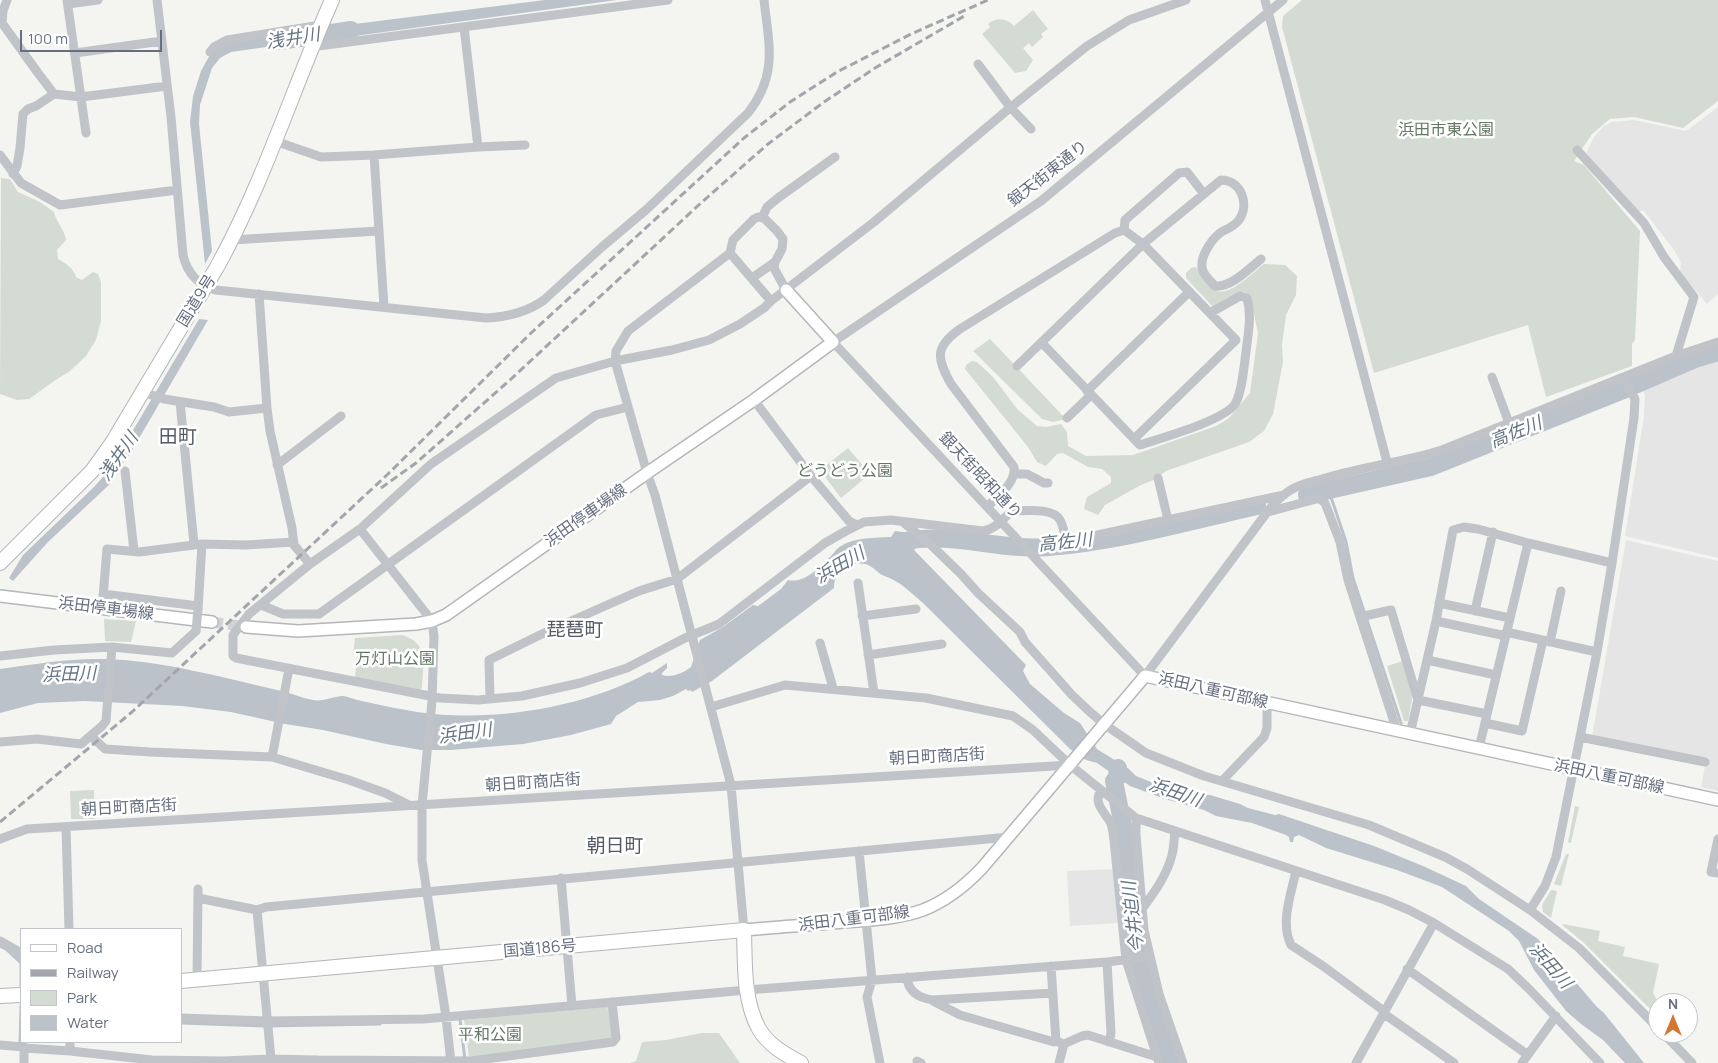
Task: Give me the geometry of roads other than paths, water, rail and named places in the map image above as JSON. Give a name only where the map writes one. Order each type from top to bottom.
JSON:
[{"type":"highway","name":"国道9号","points":[[0,563],[92,471],[147,393],[232,240],[275,141],[332,0]]},
{"type":"highway","name":"国道186号","points":[[182,981],[744,930]]},
{"type":"highway","points":[[744,930],[747,990],[752,1012],[760,1030],[773,1045],[801,1063]]},
{"type":"highway","points":[[0,996],[20,995]]},
{"type":"main road","points":[[786,290],[833,342]]},
{"type":"main road","name":"浜田停車場線","points":[[246,627],[316,630],[416,624],[432,621],[454,610],[647,473],[754,400],[833,342]]},
{"type":"main road","name":"浜田停車場線","points":[[0,596],[212,622]]},
{"type":"main road","name":"浜田八重可部線","points":[[744,930],[866,920],[909,914],[940,902],[967,883],[1009,838],[1145,676],[1718,800]]},
{"type":"street","points":[[7,0],[2,22],[54,94]]},
{"type":"street","points":[[86,133],[67,2],[98,0]]},
{"type":"street","points":[[157,0],[186,265],[192,276],[205,288],[216,290],[486,318],[516,314],[533,308],[553,293],[660,196],[734,126],[759,99],[766,84],[769,67],[769,46],[764,0]]},
{"type":"street","points":[[210,52],[214,47],[227,40],[464,27],[668,0]]},
{"type":"street","points":[[1186,0],[1144,14],[1114,28],[1087,46],[874,222],[764,308],[740,324],[710,340],[672,350],[615,361],[556,378],[431,464],[360,529],[310,564],[250,614],[234,635],[233,656],[289,671],[432,699],[522,696],[555,689],[628,668],[692,638],[726,619],[825,544],[864,522],[891,520],[983,532],[990,530],[1011,511],[1039,510],[1052,513],[1061,521],[1066,539],[1079,539],[1284,495]]},
{"type":"street","points":[[1265,0],[1387,462]]},
{"type":"street","name":"銀天街東通り","points":[[833,342],[1041,201],[1283,0]]},
{"type":"street","points":[[464,27],[478,147]]},
{"type":"street","points":[[75,53],[162,41]]},
{"type":"street","points":[[978,64],[1010,108],[1031,130]]},
{"type":"street","points":[[13,174],[17,166],[24,114],[28,109],[54,94],[82,97],[167,86]]},
{"type":"street","points":[[275,141],[321,157],[478,147],[525,146]]},
{"type":"street","points":[[1577,150],[1644,223],[1664,257],[1694,297],[1676,356]]},
{"type":"street","points":[[0,155],[13,174],[26,187],[60,205],[177,190]]},
{"type":"street","points":[[374,155],[384,306]]},
{"type":"street","points":[[762,218],[767,207],[835,157]]},
{"type":"street","points":[[1124,230],[1125,220],[1179,172],[1187,172],[1204,194]]},
{"type":"street","points":[[1018,366],[1143,244],[1221,180],[1228,180],[1243,195],[1243,213],[1239,221],[1212,240],[1203,260],[1203,272],[1215,286],[1222,287],[1261,259]]},
{"type":"street","points":[[744,930],[731,785],[655,495],[615,361],[616,351],[628,331],[730,253],[733,240],[754,219],[762,218],[783,239],[782,249],[775,262],[752,278]]},
{"type":"street","points":[[988,506],[1012,481],[1015,474],[1014,467],[951,384],[944,371],[941,356],[942,346],[950,336],[960,329],[1115,233],[1124,230],[1143,244],[1246,349]]},
{"type":"street","points":[[232,240],[378,231]]},
{"type":"street","points":[[730,253],[771,301]]},
{"type":"street","points":[[775,262],[776,272],[786,290]]},
{"type":"street","points":[[1067,418],[1089,393],[1189,292]]},
{"type":"street","points":[[259,294],[266,408],[294,542],[310,564]]},
{"type":"street","points":[[1042,343],[1140,445],[1226,413],[1237,400],[1250,315],[1247,298],[1240,296],[1210,313]]},
{"type":"street","points":[[1134,439],[1236,340]]},
{"type":"street","name":"銀天街昭和通り","points":[[833,342],[1145,676]]},
{"type":"street","points":[[1145,676],[1268,512],[1284,495],[1299,486],[1387,462],[1422,456],[1442,450],[1626,380],[1676,356],[1718,342]]},
{"type":"street","points":[[1492,377],[1509,423]]},
{"type":"street","points":[[1530,910],[1546,886],[1552,869],[1596,652],[1612,563],[1634,418],[1635,399],[1626,380]]},
{"type":"street","points":[[147,393],[164,399],[214,407],[229,412],[266,408]]},
{"type":"street","points":[[754,400],[811,476],[848,521],[857,525]]},
{"type":"street","points":[[0,656],[54,650],[112,649],[172,653],[196,632],[198,544],[180,402]]},
{"type":"street","points":[[261,605],[283,614],[319,614],[596,415],[628,407]]},
{"type":"street","points":[[277,465],[341,416]]},
{"type":"street","points":[[125,471],[134,551]]},
{"type":"street","points":[[1015,474],[1027,474],[1044,483],[1048,483]]},
{"type":"street","points":[[490,698],[489,660],[639,591],[677,579],[811,476]]},
{"type":"street","points":[[1158,478],[1168,520]]},
{"type":"street","points":[[1268,512],[1316,499],[1323,501],[1340,542],[1348,580],[1364,616],[1397,731]]},
{"type":"street","points":[[902,522],[929,543],[1020,632],[1025,642],[1042,662],[1103,725],[1146,753],[1204,776],[1348,818],[1410,841],[1467,869],[1530,910],[1580,948],[1648,1018]]},
{"type":"street","points":[[1410,734],[1436,622],[1453,530],[1464,527],[1493,532],[1528,543],[1612,563]]},
{"type":"street","points":[[360,529],[432,621],[434,637],[432,699],[422,805],[422,860],[451,1062]]},
{"type":"street","points":[[1475,611],[1493,532]]},
{"type":"street","points":[[102,609],[106,549],[134,551],[198,544],[246,545],[294,542]]},
{"type":"street","points":[[1480,748],[1528,543]]},
{"type":"street","points":[[858,583],[874,693]]},
{"type":"street","points":[[1418,700],[1486,718],[1522,732],[1561,591]]},
{"type":"street","points":[[103,594],[198,608]]},
{"type":"street","points":[[1439,603],[1510,618]]},
{"type":"street","points":[[862,616],[916,609]]},
{"type":"street","points":[[1364,616],[1391,610],[1418,700]]},
{"type":"street","points":[[1436,622],[1546,641],[1596,652]]},
{"type":"street","points":[[820,642],[833,688]]},
{"type":"street","points":[[868,655],[942,644]]},
{"type":"street","points":[[0,742],[37,739],[81,744],[91,736],[106,720],[112,649]]},
{"type":"street","points":[[1427,660],[1496,675]]},
{"type":"street","points":[[272,757],[289,671]]},
{"type":"street","points":[[711,707],[785,685],[926,698],[1013,716],[1033,730],[1101,791],[1136,818],[1385,900],[1434,922],[1508,969],[1529,988],[1600,1063]]},
{"type":"street","points":[[1222,781],[1264,737],[1267,728],[1267,703]]},
{"type":"street","points":[[91,736],[105,749],[272,757],[349,780],[410,806]]},
{"type":"street","points":[[1580,737],[1705,762]]},
{"type":"street","name":"朝日町商店街","points":[[0,839],[23,830],[66,826],[410,806],[1071,763]]},
{"type":"street","points":[[1101,791],[1098,795],[1098,801],[1110,821],[1112,830],[1128,960],[1158,1060]]},
{"type":"street","points":[[1136,818],[1147,955],[1183,1063]]},
{"type":"street","points":[[66,826],[70,928]]},
{"type":"street","points":[[1142,909],[1163,878],[1170,862],[1175,831]]},
{"type":"street","points":[[197,980],[198,894],[257,910],[266,907],[561,878],[1009,838]]},
{"type":"street","points":[[1718,839],[1711,872],[1718,873]]},
{"type":"street","points":[[860,851],[872,980],[867,997],[880,1063]]},
{"type":"street","points":[[1296,871],[1287,917],[1291,945],[1323,966],[1454,1063]]},
{"type":"street","points":[[561,878],[572,1006]]},
{"type":"street","points":[[257,910],[271,1059]]},
{"type":"street","points":[[1356,1063],[1434,922]]},
{"type":"street","points":[[0,941],[16,950],[20,955]]},
{"type":"street","points":[[182,1018],[268,1021],[424,1019],[747,990],[1107,962],[1128,960],[1147,955]]},
{"type":"street","points":[[1107,962],[1111,1033],[1109,1042]]},
{"type":"street","points":[[1051,966],[1060,1043],[1059,1063]]},
{"type":"street","points":[[1407,969],[1528,1055]]},
{"type":"street","points":[[907,978],[909,987],[918,996],[933,1000],[960,1015],[1060,1043],[1088,1035],[1158,1060]]},
{"type":"street","points":[[933,1000],[1053,993]]},
{"type":"street","points":[[0,1045],[70,1047],[152,1061],[271,1059],[317,1061],[471,1061],[613,1042],[616,1038],[612,1002]]},
{"type":"street","points":[[1522,1063],[1556,1016]]},
{"type":"street","points":[[1673,1043],[1692,1063]]},
{"type":"street","points":[[21,1047],[24,1063]]},
{"type":"water","points":[[545,0],[617,0],[326,40],[331,27]]},
{"type":"water","points":[[307,30],[302,42],[231,52],[220,58],[212,68],[200,105],[199,124],[212,251],[205,264],[190,122],[193,96],[201,71],[212,51],[232,42]]},
{"type":"water","points":[[199,319],[208,320],[127,459],[119,454]]},
{"type":"water","points":[[117,457],[124,462],[110,484],[48,542],[13,581],[9,578],[23,555],[93,488]]},
{"type":"water","name":"浜田川","points":[[895,531],[925,535],[932,540],[923,540],[914,550],[1026,665],[1023,671],[1030,684],[1064,713],[1080,723],[1097,749],[1129,769],[1136,776],[1164,787],[1180,786],[1196,795],[1210,795],[1248,808],[1275,815],[1279,814],[1374,846],[1466,886],[1479,899],[1538,939],[1559,969],[1567,972],[1604,1013],[1644,1063],[1625,1063],[1603,1040],[1566,1011],[1534,970],[1519,941],[1509,931],[1442,887],[1397,870],[1326,848],[1299,835],[1294,837],[1293,842],[1290,842],[1289,837],[1286,835],[1252,823],[1216,816],[1204,810],[1165,799],[1130,786],[1097,763],[1086,760],[1070,749],[913,594],[894,580],[863,564],[855,564],[845,569],[837,576],[834,588],[712,681],[692,692],[686,689],[660,700],[638,702],[616,716],[611,724],[571,735],[523,744],[451,750],[421,750],[231,712],[182,706],[85,701],[38,703],[0,713],[0,669],[79,659],[127,660],[171,666],[282,691],[313,700],[343,696],[417,712],[445,715],[475,715],[506,714],[536,710],[596,695],[624,685],[649,672],[652,673],[667,663],[667,668],[662,675],[673,675],[684,671],[691,667],[700,640],[723,627],[753,605],[758,606],[781,589],[788,580],[800,580],[811,574],[838,548],[847,543],[865,538],[891,537]]},
{"type":"waterway","name":"浅井川","points":[[280,41],[351,30]]},
{"type":"waterway","name":"高佐川","points":[[1307,495],[1431,467],[1621,391],[1695,359],[1718,352]]},
{"type":"waterway","points":[[1329,491],[1346,542],[1353,578],[1401,723]]},
{"type":"waterway","name":"高佐川","points":[[905,541],[941,539],[1031,548],[1049,547],[1127,536],[1257,506]]},
{"type":"waterway","name":"今井迫川","points":[[1118,768],[1117,778],[1114,781],[1124,831],[1137,951],[1146,993],[1170,1063]]},
{"type":"waterway","points":[[0,946],[20,962]]},
{"type":"waterway","points":[[460,1019],[465,1060]]},
{"type":"waterway","points":[[182,1023],[264,1026],[380,1024]]},
{"type":"tunnel","points":[[212,622],[246,627]]},
{"type":"railway","points":[[0,822],[132,712],[388,474],[531,333],[744,138],[790,102],[837,72],[911,34],[988,0]]},
{"type":"railway","points":[[381,488],[416,463],[510,380],[702,202],[768,144],[824,102],[875,68],[966,15]]},
{"type":"district","name":"田町","points":[[178,438]]},
{"type":"district","name":"琵琶町","points":[[575,631]]},
{"type":"district","name":"朝日町","points":[[615,847]]},
{"type":"park label","name":"浜田市東公園","points":[[1446,131]]},
{"type":"park label","name":"どうどう公園","points":[[845,472]]},
{"type":"park label","name":"万灯山公園","points":[[395,660]]},
{"type":"park label","name":"平和公園","points":[[490,1036]]}]
